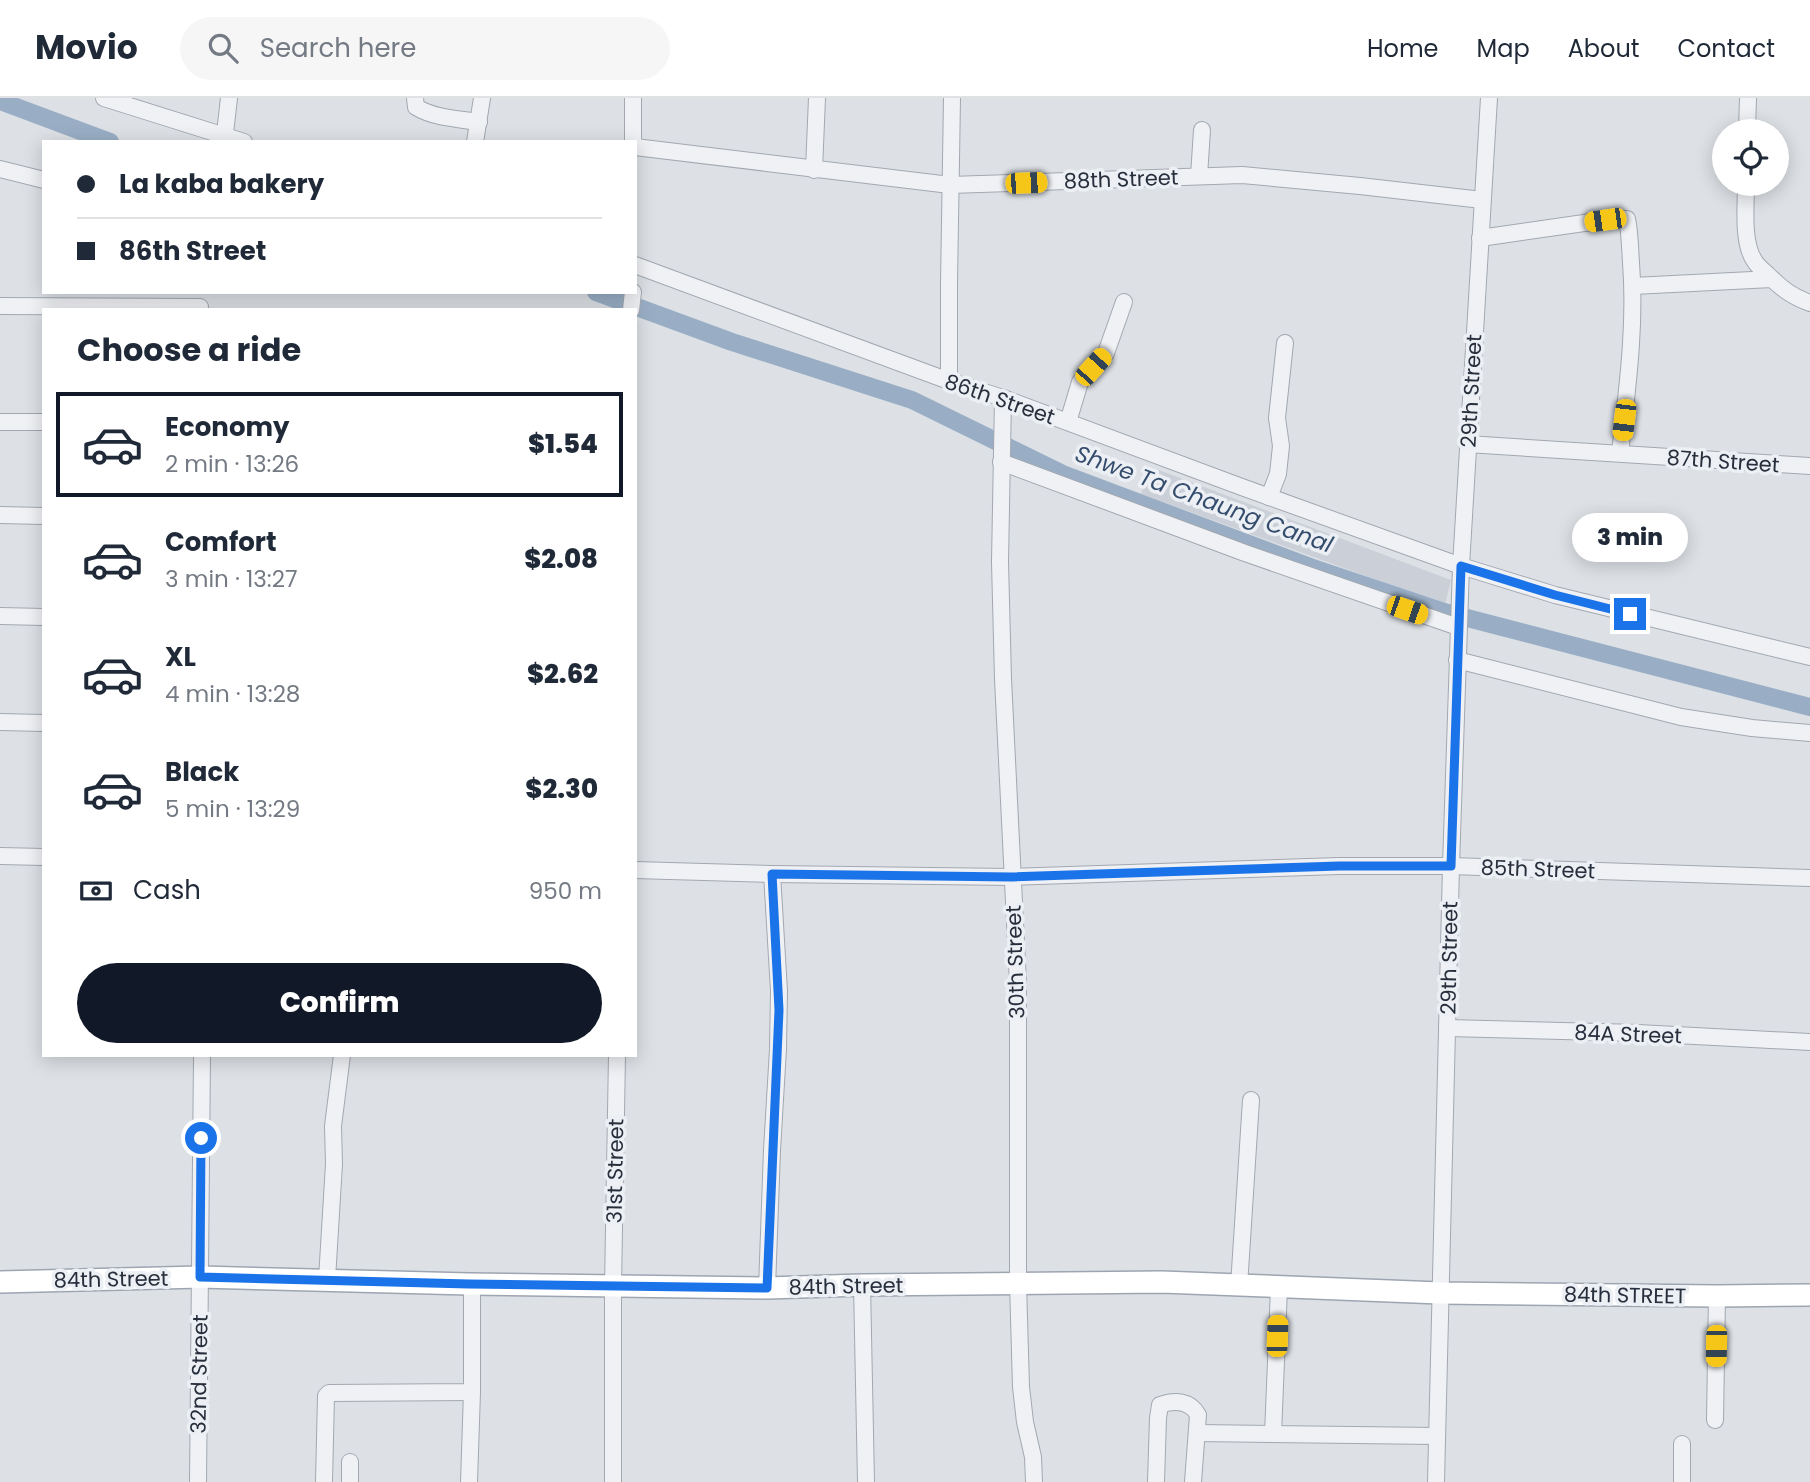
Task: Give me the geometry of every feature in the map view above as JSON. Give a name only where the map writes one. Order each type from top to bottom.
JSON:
[{"type":"main road","name":"84th Street","points":[[0,1282],[200,1277],[767,1288],[1163,1282],[1440,1293]]},
{"type":"main road","name":"84th STREET","points":[[1440,1293],[1810,1295]]},
{"type":"street","points":[[104,98],[225,139],[229,98]]},
{"type":"street","points":[[415,98],[414,103],[419,110],[435,116],[479,122]]},
{"type":"street","points":[[475,140],[482,98]]},
{"type":"street","points":[[633,98],[633,140]]},
{"type":"street","points":[[814,170],[817,98]]},
{"type":"street","points":[[949,381],[952,98]]},
{"type":"street","name":"29th Street","points":[[1436,1482],[1457,660],[1489,98]]},
{"type":"street","points":[[1747,119],[1748,98]]},
{"type":"street","points":[[1199,176],[1202,130]]},
{"type":"street","name":"88th Street","points":[[637,147],[950,185],[1242,175],[1482,200]]},
{"type":"street","points":[[0,169],[42,180]]},
{"type":"street","points":[[1746,196],[1748,246],[1753,259],[1794,297],[1810,303]]},
{"type":"street","points":[[1480,238],[1627,219],[1633,286],[1628,383],[1620,453]]},
{"type":"street","name":"86th Street","points":[[637,266],[949,381],[1002,405],[1068,422],[1461,566],[1555,595],[1810,657]]},
{"type":"street","points":[[1633,286],[1772,279]]},
{"type":"street","points":[[1068,422],[1080,382],[1106,353],[1124,302]]},
{"type":"street","points":[[0,306],[201,303]]},
{"type":"street","points":[[1269,497],[1278,474],[1281,446],[1277,418],[1284,343]]},
{"type":"street","name":"30th Street","points":[[1002,405],[1000,562],[1018,983],[1018,1283],[1021,1387],[1033,1457],[1034,1482]]},
{"type":"street","points":[[0,422],[42,422]]},
{"type":"street","name":"87th Street","points":[[1468,444],[1810,466]]},
{"type":"street","points":[[1001,456],[1245,553],[1459,626]]},
{"type":"street","points":[[0,515],[42,516]]},
{"type":"street","points":[[0,616],[42,617]]},
{"type":"street","points":[[1457,660],[1681,716],[1731,725],[1810,733]]},
{"type":"street","points":[[0,722],[42,723]]},
{"type":"street","points":[[0,856],[42,857]]},
{"type":"street","name":"85th Street","points":[[637,870],[1012,877],[1339,866],[1451,866],[1810,878]]},
{"type":"street","points":[[767,1288],[779,1026],[772,874]]},
{"type":"street","name":"84A Street","points":[[1447,1028],[1638,1033],[1810,1042]]},
{"type":"street","name":"32nd Street","points":[[198,1482],[202,1057]]},
{"type":"street","points":[[327,1279],[333,1194],[333,1126],[342,1057]]},
{"type":"street","name":"31st Street","points":[[613,1482],[617,1057]]},
{"type":"street","points":[[1239,1286],[1251,1100]]},
{"type":"street","points":[[469,1482],[472,1284]]},
{"type":"street","points":[[862,1285],[866,1482]]},
{"type":"street","points":[[1273,1434],[1279,1288]]},
{"type":"street","points":[[1715,1420],[1717,1296]]},
{"type":"street","points":[[324,1482],[326,1396],[329,1393],[472,1392]]},
{"type":"street","points":[[1156,1482],[1160,1405],[1169,1402],[1188,1403],[1195,1408],[1198,1415],[1193,1482]]},
{"type":"street","points":[[1197,1433],[1437,1436]]},
{"type":"street","points":[[1682,1444],[1682,1482]]},
{"type":"street","points":[[350,1462],[350,1482]]},
{"type":"shaded area","points":[[1151,467],[1451,580],[1445,605],[1141,494]]},
{"type":"waterway","name":"Shwe Ta Chaung Canal","points":[[0,101],[105,140]]},
{"type":"waterway","name":"Shwe Ta Chaung Canal","points":[[601,294],[732,342],[912,400],[1065,475],[1310,567],[1444,612],[1810,707]]},
{"type":"route","points":[[201,1138],[200,1277],[767,1288],[779,1010],[772,874],[1012,877],[1339,866],[1451,866],[1461,566],[1555,595],[1630,614]]}]
